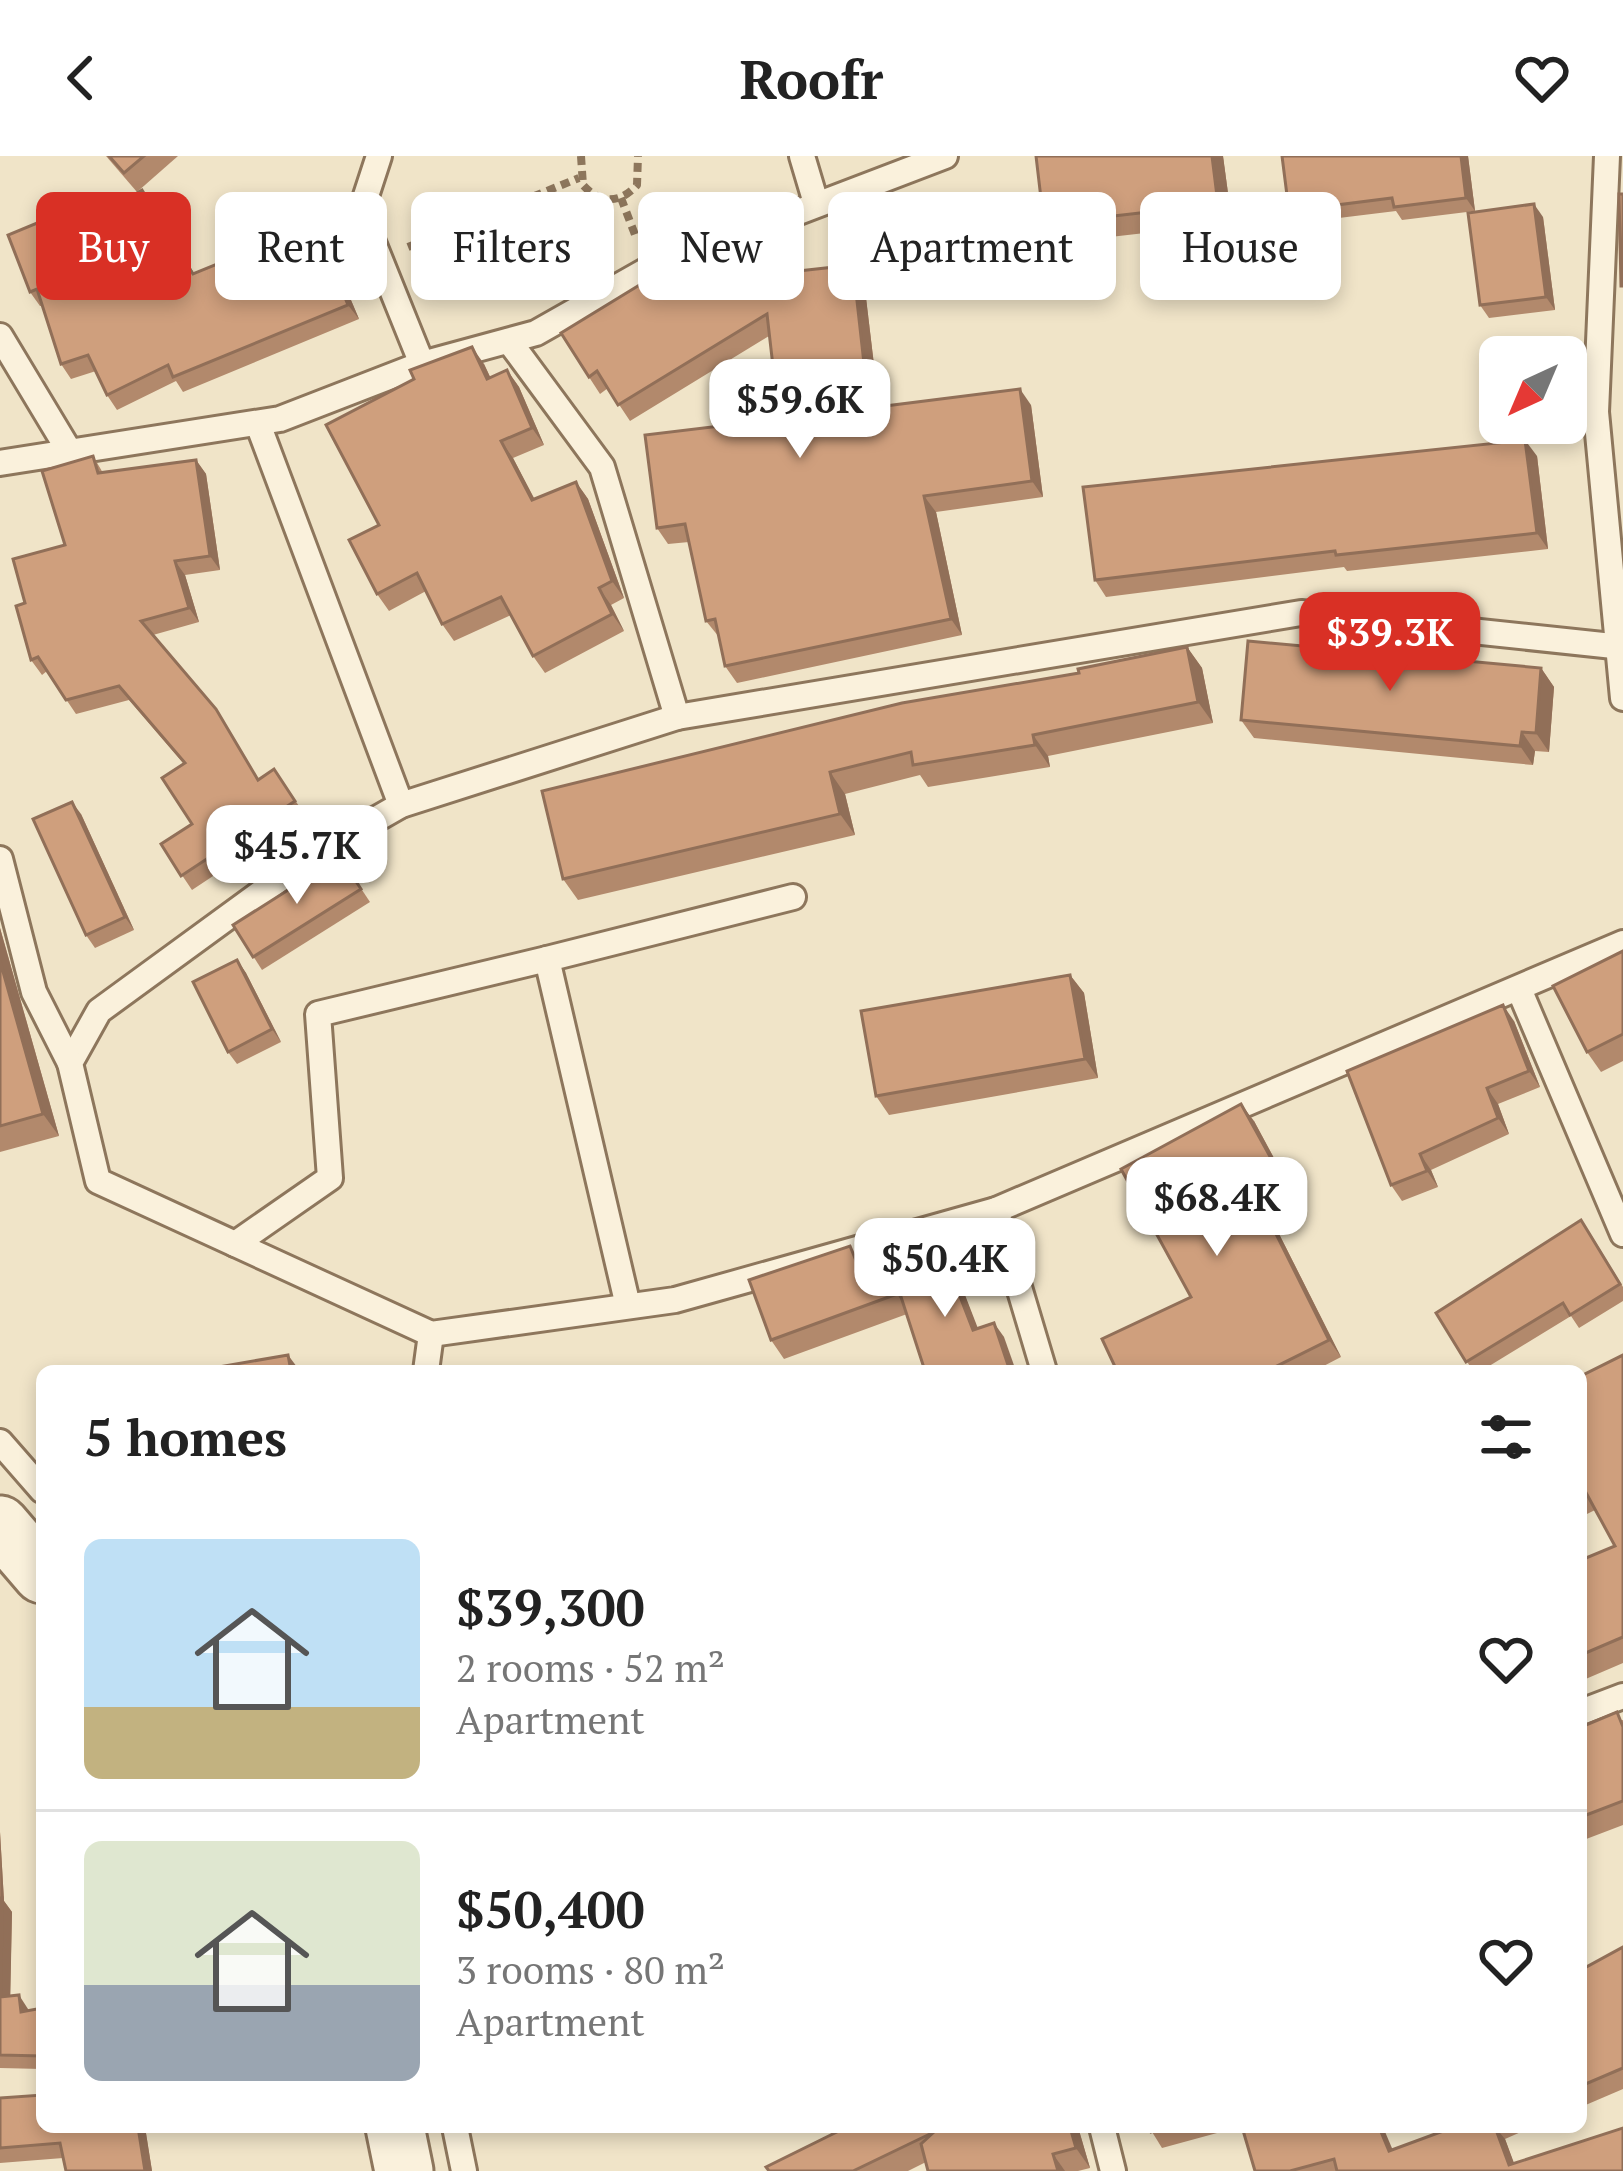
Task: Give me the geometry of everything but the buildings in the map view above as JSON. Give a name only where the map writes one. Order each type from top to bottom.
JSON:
[{"type":"street","points":[[0,1526],[36,1567]]},
{"type":"street","points":[[396,2133],[404,2171]]},
{"type":"lane","points":[[367,192],[380,156]]},
{"type":"lane","points":[[802,156],[816,203]]},
{"type":"lane","points":[[804,208],[945,156]]},
{"type":"lane","points":[[1607,156],[1596,412],[1623,698]]},
{"type":"lane","points":[[0,463],[258,424],[422,364],[556,323],[638,275]]},
{"type":"lane","points":[[387,280],[422,364]]},
{"type":"lane","points":[[0,336],[71,454]]},
{"type":"lane","points":[[509,341],[602,467],[677,717]]},
{"type":"lane","points":[[258,424],[401,805]]},
{"type":"lane","points":[[70,1063],[99,1011],[310,857],[401,805],[677,717],[1301,613],[1619,648]]},
{"type":"lane","points":[[0,860],[34,992],[70,1063],[98,1181],[431,1334],[675,1300],[996,1210],[1623,943]]},
{"type":"lane","points":[[236,1244],[330,1178],[318,1014],[793,897]]},
{"type":"lane","points":[[548,959],[628,1306]]},
{"type":"lane","points":[[1519,989],[1623,1234]]},
{"type":"lane","points":[[996,1210],[1042,1365]]},
{"type":"lane","points":[[427,1365],[431,1334]]},
{"type":"lane","points":[[0,1442],[36,1483]]},
{"type":"lane","points":[[1587,1710],[1623,1696]]},
{"type":"lane","points":[[456,2133],[464,2171]]},
{"type":"lane","points":[[1104,2133],[1114,2171]]},
{"type":"path","points":[[581,156],[579,178],[599,199],[621,198],[637,185],[641,157]]},
{"type":"path","points":[[387,255],[579,178]]},
{"type":"path","points":[[621,198],[638,241]]}]
